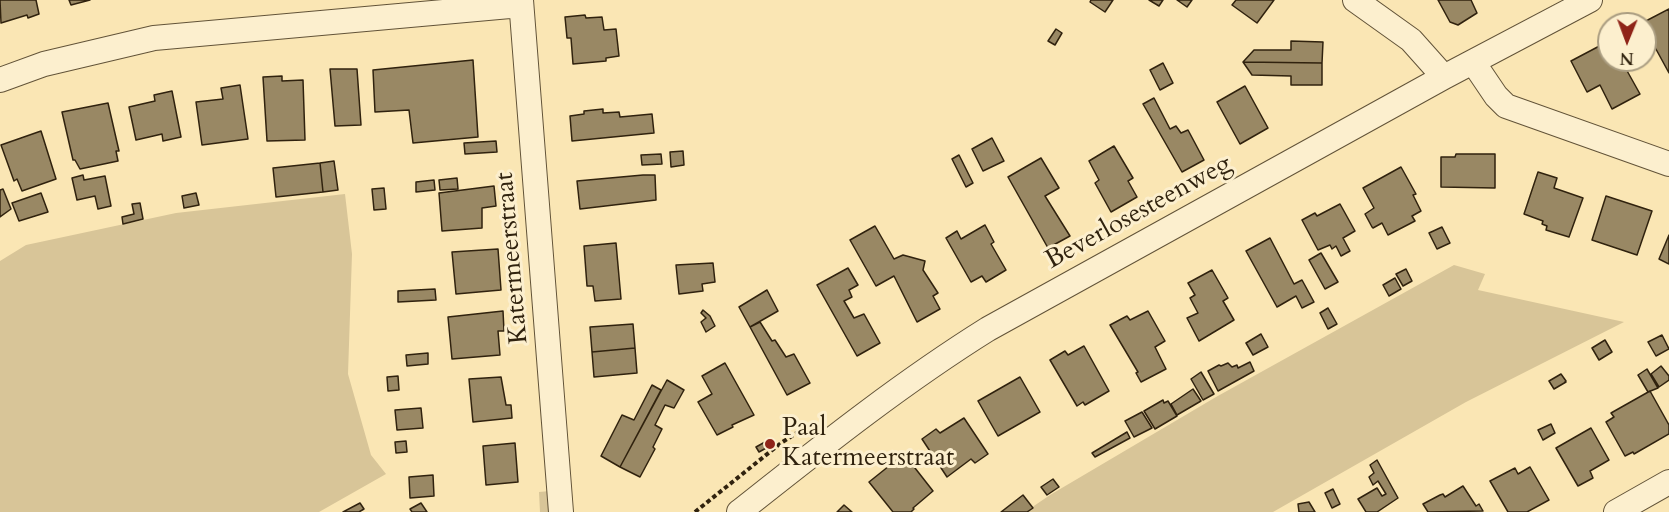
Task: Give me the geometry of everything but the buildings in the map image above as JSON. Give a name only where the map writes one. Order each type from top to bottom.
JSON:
[{"type":"street","points":[[1355,0],[1411,40],[1444,77]]},
{"type":"street","name":"Beverlosesteenweg","points":[[739,512],[879,402],[988,329],[1444,77],[1590,0]]},
{"type":"street","points":[[0,80],[44,64],[154,38],[521,2]]},
{"type":"street","name":"Katermeerstraat","points":[[521,2],[561,512]]},
{"type":"street","points":[[1473,63],[1496,96],[1506,106],[1669,164]]},
{"type":"street","points":[[1616,512],[1669,482]]},
{"type":"shaded area","points":[[345,194],[352,254],[348,374],[371,455],[386,474],[319,512],[0,512],[0,261],[26,245],[176,213]]},
{"type":"shaded area","points":[[1454,265],[1485,274],[1478,290],[1624,322],[1466,402],[1273,512],[1025,512],[1216,397]]},
{"type":"shaded area","points":[[550,491],[549,512],[540,512],[539,492]]},
{"type":"place","name":"Paal Katermeerstraat","points":[[770,444]]}]
